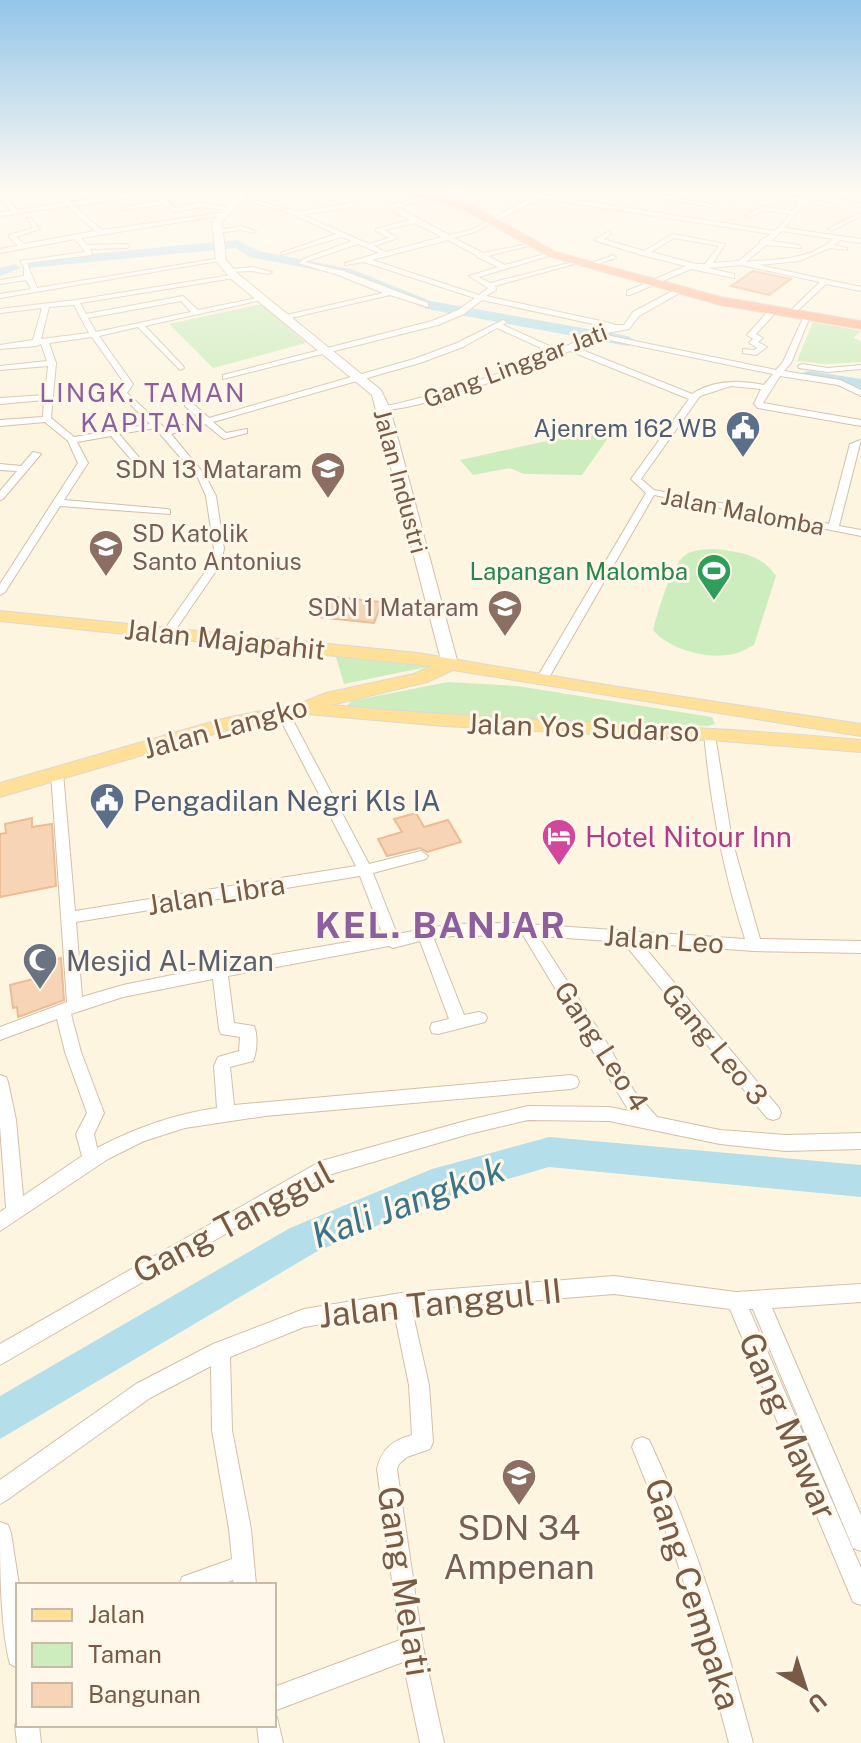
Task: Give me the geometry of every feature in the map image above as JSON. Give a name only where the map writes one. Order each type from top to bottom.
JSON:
[{"type":"highway","points":[[610,269],[681,290],[773,311],[861,325]]},
{"type":"main road","name":"Jalan Majapahit","points":[[0,616],[450,664]]},
{"type":"main road","name":"Jalan Yos Sudarso","points":[[450,664],[861,730]]},
{"type":"main road","name":"Jalan Langko","points":[[0,790],[282,711],[306,708],[333,697],[420,678],[450,664]]},
{"type":"main road","name":"Jalan Yos Sudarso","points":[[306,708],[515,726],[720,732],[861,746]]},
{"type":"main road","points":[[720,732],[729,709]]},
{"type":"street","points":[[27,269],[35,290]]},
{"type":"street","points":[[0,296],[224,269]]},
{"type":"street","points":[[0,311],[76,302],[225,269]]},
{"type":"street","name":"Jalan Industri","points":[[227,269],[377,393],[384,409],[450,664]]},
{"type":"street","points":[[254,269],[268,272]]},
{"type":"street","points":[[328,269],[425,305]]},
{"type":"street","points":[[395,269],[479,297],[610,325]]},
{"type":"street","points":[[423,269],[430,272]]},
{"type":"street","points":[[492,269],[473,276],[492,287]]},
{"type":"street","points":[[226,377],[423,326],[464,310],[492,287],[558,269]]},
{"type":"street","points":[[630,293],[685,269]]},
{"type":"street","points":[[701,269],[731,276]]},
{"type":"street","points":[[767,269],[861,289]]},
{"type":"street","points":[[0,282],[28,278]]},
{"type":"street","points":[[792,314],[823,283]]},
{"type":"street","name":"Gang Linggar Jati","points":[[384,409],[433,399],[559,353],[610,325],[627,326],[636,314],[681,290]]},
{"type":"street","points":[[285,318],[390,293]]},
{"type":"street","points":[[83,317],[183,298],[196,312]]},
{"type":"street","points":[[0,347],[96,334],[262,299]]},
{"type":"street","points":[[76,302],[129,384],[123,393],[161,429],[207,484],[219,549],[206,581],[168,633]]},
{"type":"street","points":[[46,306],[40,343],[52,363],[47,419]]},
{"type":"street","points":[[746,351],[755,353],[763,347],[753,343],[759,338],[751,335],[773,311]]},
{"type":"street","points":[[808,316],[781,369],[758,404],[861,423]]},
{"type":"street","points":[[139,324],[180,368]]},
{"type":"street","points":[[72,440],[207,421],[445,352],[500,324],[559,353]]},
{"type":"street","points":[[595,334],[723,362],[781,369],[861,367]]},
{"type":"street","points":[[570,348],[694,398]]},
{"type":"street","points":[[723,362],[722,370],[739,382],[766,388]]},
{"type":"street","points":[[0,368],[52,363]]},
{"type":"street","points":[[781,369],[840,383],[861,393]]},
{"type":"street","points":[[651,492],[636,479],[694,398],[703,391],[739,382]]},
{"type":"street","points":[[0,401],[49,397]]},
{"type":"street","points":[[188,404],[224,436],[244,431]]},
{"type":"street","points":[[0,423],[47,419],[72,440],[82,458],[82,469],[0,592]]},
{"type":"street","points":[[114,434],[137,461]]},
{"type":"street","points":[[833,528],[848,463],[855,444],[861,443]]},
{"type":"street","points":[[0,497],[36,454]]},
{"type":"street","points":[[0,467],[24,469]]},
{"type":"street","name":"Jalan Malomba","points":[[541,681],[651,492],[861,533]]},
{"type":"street","points":[[59,503],[167,512]]},
{"type":"street","points":[[282,711],[365,870],[393,942]]},
{"type":"street","points":[[720,732],[714,778],[733,881],[754,945]]},
{"type":"street","points":[[57,773],[67,918],[69,1009],[85,1091],[96,1113],[85,1134],[92,1160]]},
{"type":"street","name":"Jalan Libra","points":[[67,918],[365,870],[421,856]]},
{"type":"street","name":"Jalan Leo","points":[[0,1034],[123,991],[278,960],[470,929],[754,945],[861,947]]},
{"type":"street","name":"Gang Leo 4","points":[[527,930],[600,1046],[617,1081],[633,1105],[652,1121]]},
{"type":"street","points":[[425,935],[459,1024]]},
{"type":"street","name":"Gang Leo 3","points":[[627,936],[773,1113]]},
{"type":"street","points":[[220,972],[227,1029],[248,1031],[247,1056],[224,1062],[222,1066],[226,1114]]},
{"type":"street","points":[[438,1028],[479,1018]]},
{"type":"street","points":[[0,1082],[8,1120],[15,1212]]},
{"type":"street","points":[[0,1223],[92,1161],[140,1135],[226,1114],[474,1087],[571,1082]]},
{"type":"street","name":"Gang Tanggul","points":[[0,1355],[321,1169],[456,1130],[528,1113],[609,1114],[720,1137],[786,1143],[861,1141]]},
{"type":"street","name":"Jalan Tanggul II","points":[[0,1493],[143,1391],[220,1351],[304,1318],[401,1302],[614,1285],[748,1301],[861,1293]]},
{"type":"street","name":"Gang Mawar","points":[[748,1301],[754,1348],[830,1493],[861,1594]]},
{"type":"street","name":"Gang Melati","points":[[401,1302],[419,1385],[423,1442],[395,1451],[388,1459],[387,1469],[412,1647],[432,1743]]},
{"type":"street","points":[[201,1583],[244,1575],[238,1516],[222,1430],[220,1351]]},
{"type":"street","name":"Gang Cempaka","points":[[642,1447],[665,1493],[686,1550],[741,1743]]},
{"type":"street","points":[[830,1493],[861,1540]]},
{"type":"street","points":[[0,1533],[16,1642]]},
{"type":"street","points":[[276,1698],[412,1647]]},
{"type":"green space","points":[[262,304],[306,343],[213,368],[169,324]]},
{"type":"green space","points":[[813,322],[861,331],[853,338],[861,341],[861,362],[826,364],[797,361]]},
{"type":"green space","points":[[587,432],[608,438],[582,475],[524,474],[510,468],[473,475],[460,460]]},
{"type":"green space","points":[[714,549],[757,559],[776,576],[754,645],[739,652],[715,656],[680,648],[653,630],[678,563],[697,550]]},
{"type":"green space","points":[[336,657],[432,666],[344,684]]},
{"type":"green space","points":[[448,682],[517,686],[712,717],[715,724],[488,718],[345,708],[351,701]]},
{"type":"building","points":[[753,271],[791,279],[769,295],[731,286]]},
{"type":"building","points":[[325,596],[382,602],[374,623],[316,617]]},
{"type":"building","points":[[416,813],[424,827],[448,820],[461,842],[427,852],[420,848],[387,856],[378,839],[402,832],[394,819]]},
{"type":"building","points":[[32,818],[32,827],[52,824],[56,886],[0,897],[0,834],[6,833],[5,824]]},
{"type":"building","name":"Mesjid Al-Mizan","points":[[61,958],[64,1000],[18,1017],[17,1007],[13,1008],[10,985],[33,979],[31,965]]},
{"type":"waterway","points":[[0,272],[9,269]]},
{"type":"waterway","points":[[333,269],[427,305],[628,341]]},
{"type":"waterway","points":[[810,376],[861,384]]},
{"type":"waterway","name":"Kali Jangkok","points":[[0,1419],[303,1240],[432,1185],[549,1152],[861,1181]]},
{"type":"place","name":"Ajenrem 162 WB","points":[[743,459]]},
{"type":"place","name":"SDN 13 Mataram","points":[[328,500]]},
{"type":"place","name":"SD Katolik Santo Antonius","points":[[106,578]]},
{"type":"place","name":"Lapangan Malomba","points":[[714,602]]},
{"type":"place","name":"SDN 1 Mataram","points":[[505,638]]},
{"type":"place","name":"Pengadilan Negri Kls IA","points":[[107,831]]},
{"type":"place","name":"Hotel Nitour Inn","points":[[559,867]]},
{"type":"place","name":"Mesjid Al-Mizan","points":[[40,991]]},
{"type":"place","name":"SDN 34 Ampenan","points":[[519,1507]]},
{"type":"district","name":"LINGK. TAMAN KAPITAN","points":[[143,407]]},
{"type":"district","name":"KEL. BANJAR","points":[[441,925]]}]
